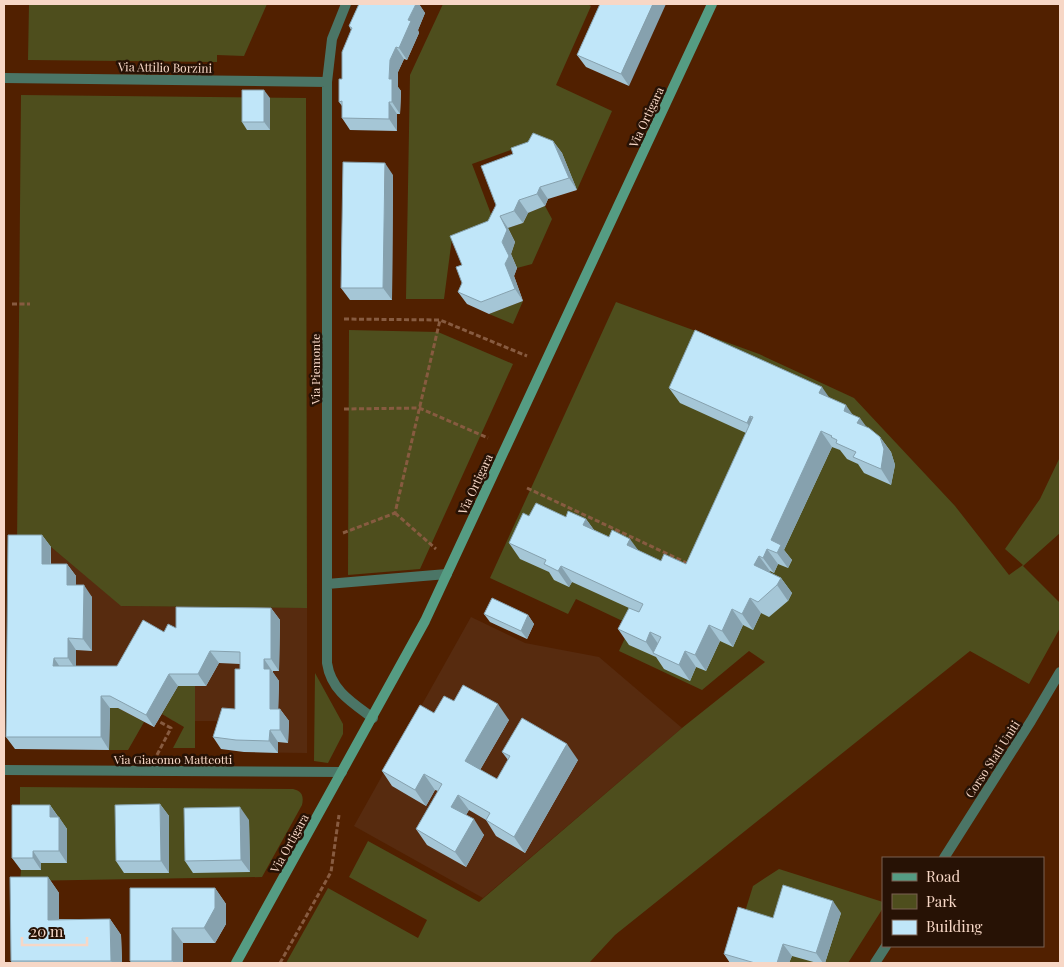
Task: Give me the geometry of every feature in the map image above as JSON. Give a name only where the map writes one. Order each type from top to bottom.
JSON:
[{"type":"street","name":"Via Piemonte","points":[[346,4],[332,39],[327,82],[327,662],[328,674],[341,694],[373,718]]},
{"type":"street","name":"Via Ortigara","points":[[236,963],[421,629],[712,4]]},
{"type":"street","name":"Via Attilio Borzini","points":[[4,78],[327,82]]},
{"type":"street","points":[[327,584],[447,574]]},
{"type":"street","name":"Corso Stati Uniti","points":[[945,857],[1031,722],[1060,672]]},
{"type":"street","name":"Via Giacomo Matteotti","points":[[4,770],[342,772]]},
{"type":"street","points":[[875,963],[885,947]]},
{"type":"path","points":[[12,304],[30,304]]},
{"type":"path","points":[[344,319],[440,320],[527,356]]},
{"type":"path","points":[[394,513],[440,320]]},
{"type":"path","points":[[344,409],[419,408],[488,438]]},
{"type":"path","points":[[527,488],[693,566]]},
{"type":"path","points":[[343,533],[394,513]]},
{"type":"path","points":[[394,513],[436,549]]},
{"type":"path","points":[[154,760],[171,728],[158,721]]},
{"type":"path","points":[[280,963],[331,872],[339,815]]},
{"type":"shaded area","points":[[17,547],[51,547],[122,606],[307,608],[307,753],[244,752],[221,749],[230,721],[173,721],[162,714],[158,721],[144,722],[128,750],[15,749]]},
{"type":"shaded area","points":[[471,617],[525,643],[599,657],[682,728],[483,898],[354,826]]},
{"type":"green space","points":[[29,4],[267,4],[244,56],[217,55],[217,62],[28,60]]},
{"type":"green space","points":[[443,4],[587,4],[591,6],[556,85],[612,111],[577,190],[562,154],[533,142],[472,164],[494,222],[452,238],[444,299],[406,299],[410,75]]},
{"type":"green space","points":[[21,95],[306,98],[307,608],[121,606],[51,547],[17,547]]},
{"type":"green space","points":[[545,206],[552,219],[532,264],[517,268],[511,254],[515,242],[508,228],[523,223],[528,213]]},
{"type":"green space","points":[[523,301],[513,324],[489,314]]},
{"type":"green space","points":[[616,302],[759,354],[854,398],[955,506],[1009,575],[1023,565],[1005,549],[1040,499],[1060,457],[1060,533],[1023,566],[1060,603],[1060,628],[1029,684],[970,651],[615,935],[589,963],[286,963],[328,888],[418,938],[427,920],[349,877],[368,841],[479,902],[682,728],[765,662],[749,651],[702,690],[619,651],[631,625],[576,599],[568,614],[490,578]]},
{"type":"green space","points":[[349,330],[438,332],[513,364],[420,569],[348,575]]},
{"type":"green space","points":[[315,673],[343,724],[343,734],[328,763],[314,761]]},
{"type":"green space","points":[[178,686],[195,686],[195,748],[173,748],[184,727],[162,714]]},
{"type":"green space","points":[[110,708],[118,708],[144,722],[128,750],[109,750]]},
{"type":"green space","points":[[20,787],[293,789],[302,794],[303,799],[302,805],[262,877],[20,881],[21,870],[41,870],[41,863],[67,863],[67,829],[20,817]]},
{"type":"green space","points":[[779,869],[882,902],[882,910],[848,963],[729,963],[753,886]]},
{"type":"building","points":[[359,4],[416,4],[408,20],[411,21],[399,48],[396,47],[390,60],[389,79],[392,79],[392,102],[389,102],[389,119],[342,118],[342,101],[339,102],[339,79],[342,79],[342,52],[352,28],[349,26]]},
{"type":"building","points":[[600,4],[653,4],[621,74],[577,55]]},
{"type":"building","points":[[242,90],[264,90],[264,122],[242,122]]},
{"type":"building","points":[[533,133],[553,141],[569,178],[540,187],[537,194],[519,200],[514,211],[500,216],[507,230],[502,242],[509,256],[505,264],[515,289],[481,302],[458,292],[462,283],[456,267],[462,265],[450,236],[488,221],[496,205],[481,166],[513,154],[511,148],[528,142]]},
{"type":"building","points":[[343,162],[385,163],[383,288],[341,288]]},
{"type":"building","points":[[695,330],[822,387],[819,393],[846,405],[844,411],[860,418],[857,423],[869,428],[880,437],[884,449],[881,469],[853,457],[856,452],[836,443],[837,440],[832,436],[821,431],[771,540],[781,545],[777,553],[767,549],[763,558],[759,556],[754,565],[781,578],[777,585],[758,602],[750,598],[742,614],[732,609],[722,631],[709,625],[695,655],[685,651],[679,665],[653,653],[661,637],[650,632],[646,642],[618,629],[629,608],[639,612],[643,604],[561,566],[558,571],[544,564],[546,560],[509,543],[523,513],[529,516],[536,503],[566,517],[568,511],[586,519],[583,525],[609,537],[612,530],[630,539],[627,545],[661,561],[664,554],[686,564],[753,417],[750,416],[747,423],[669,388]]},
{"type":"building","points":[[8,535],[42,535],[42,564],[67,564],[67,585],[84,585],[83,639],[68,638],[68,658],[54,658],[53,666],[117,666],[143,620],[164,632],[168,624],[176,628],[176,607],[271,608],[271,659],[264,659],[264,669],[270,669],[270,709],[280,709],[280,730],[270,730],[269,741],[213,737],[222,708],[235,709],[235,669],[240,669],[240,652],[210,651],[198,674],[169,674],[146,715],[110,696],[101,696],[101,737],[6,737]]},
{"type":"building","points":[[492,598],[528,615],[521,631],[484,614]]},
{"type":"building","points":[[463,685],[498,704],[465,761],[497,779],[510,756],[502,752],[522,718],[567,744],[514,837],[486,820],[490,813],[458,795],[451,807],[474,819],[455,852],[416,829],[442,784],[424,774],[415,790],[382,771],[420,705],[434,713],[444,696],[454,701]]},
{"type":"building","points":[[160,804],[161,861],[116,861],[115,805]]},
{"type":"building","points":[[12,805],[50,805],[50,817],[59,817],[59,851],[33,851],[33,858],[12,858]]},
{"type":"building","points":[[240,807],[241,860],[185,861],[184,808]]},
{"type":"building","points":[[10,877],[48,877],[48,920],[110,919],[111,961],[11,961]]},
{"type":"building","points":[[783,885],[833,901],[816,953],[783,944],[777,963],[755,963],[724,954],[738,907],[773,918]]},
{"type":"building","points":[[130,888],[215,888],[215,908],[204,928],[172,928],[172,961],[130,961]]}]
